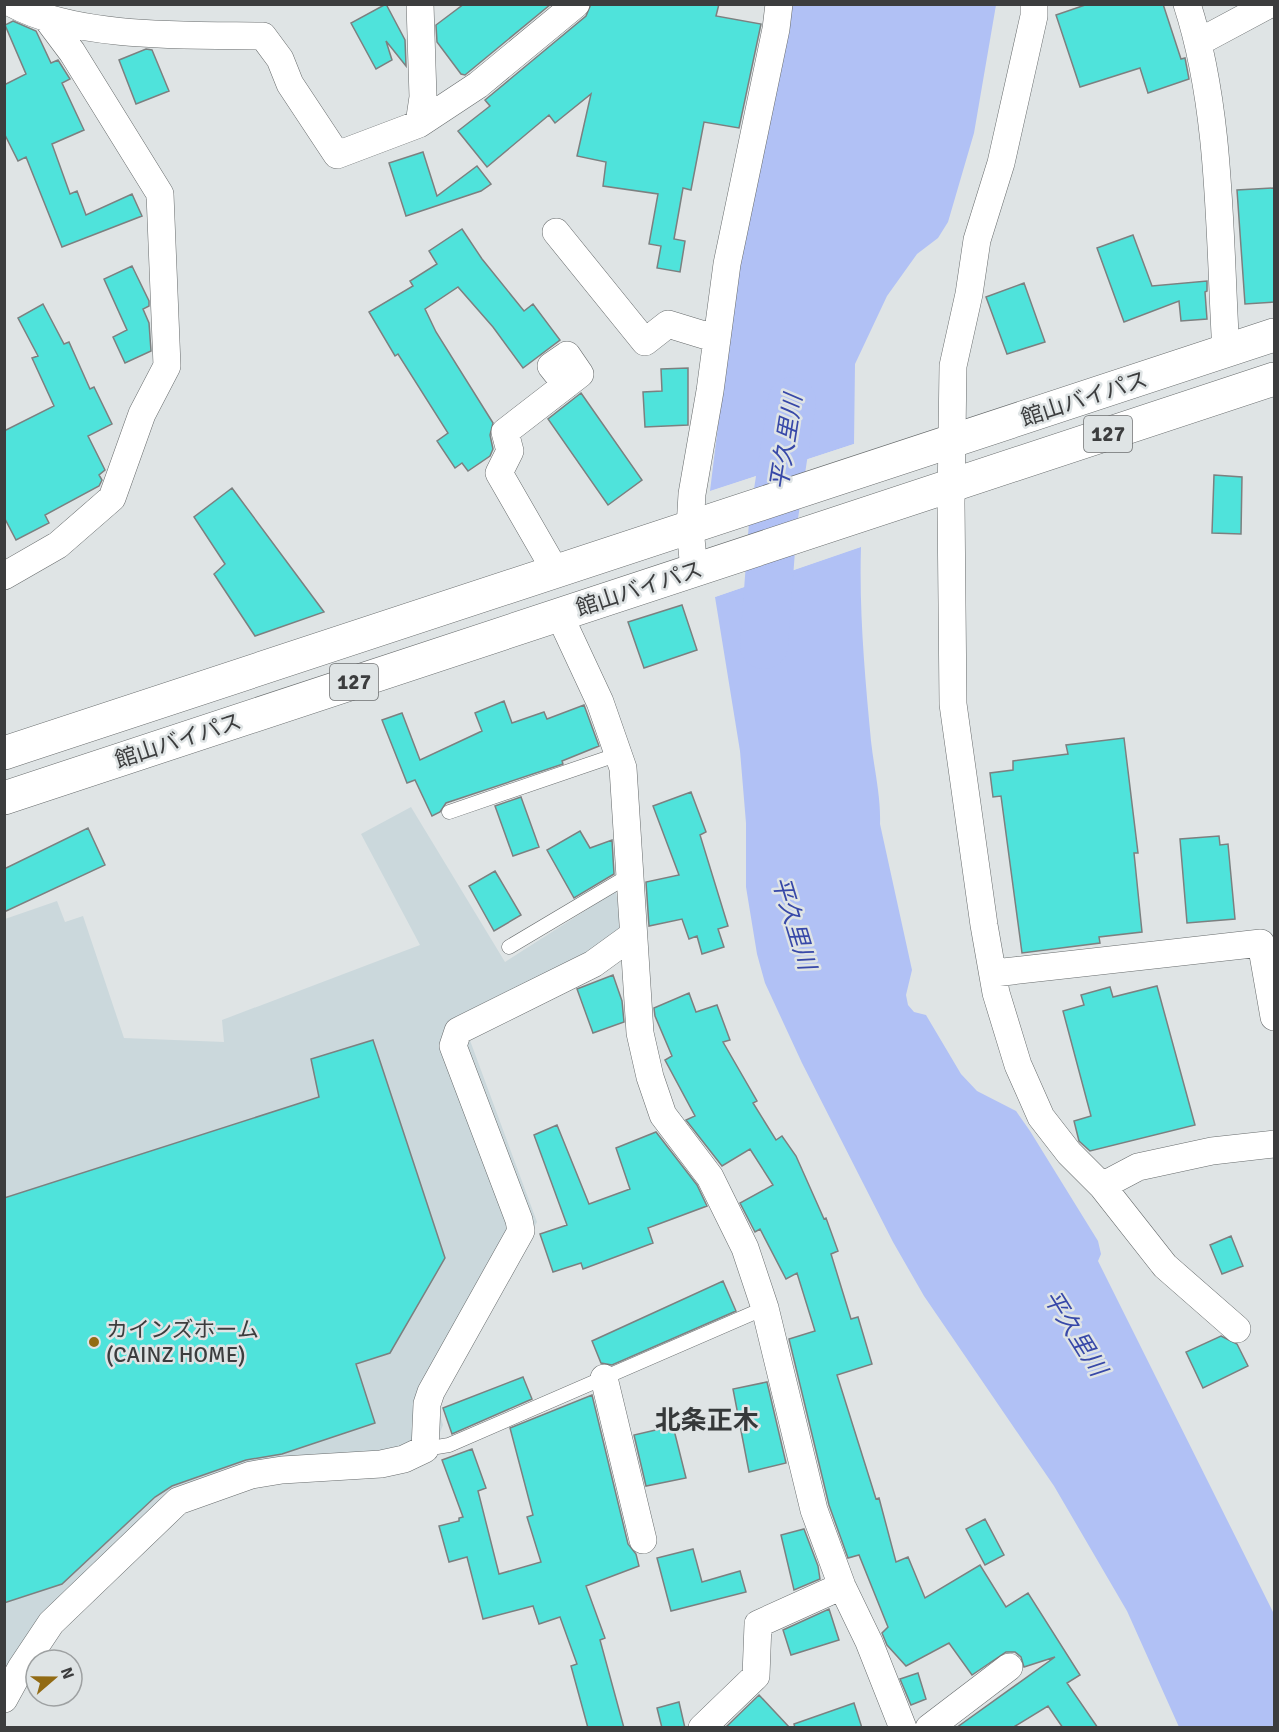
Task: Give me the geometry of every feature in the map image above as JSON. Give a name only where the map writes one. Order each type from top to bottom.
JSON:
[{"type":"highway","name":"館山バイパス","points":[[4,753],[1275,335]]},
{"type":"highway","name":"館山バイパス","points":[[4,798],[1275,379]]},
{"type":"street","points":[[13,4],[48,20],[109,29],[263,36],[280,59],[290,84],[338,155],[419,124],[478,85],[576,4]]},
{"type":"street","points":[[419,124],[423,97],[420,4]]},
{"type":"street","points":[[699,568],[697,526],[692,494],[727,264],[779,4]]},
{"type":"street","points":[[1034,4],[1034,16],[1002,163],[977,240],[969,294],[959,330],[953,366],[947,443],[946,488],[953,704],[984,925],[996,993],[1018,1065],[1041,1117],[1069,1154],[1102,1186],[1165,1266],[1238,1329]]},
{"type":"street","points":[[1187,4],[1199,42],[1211,114],[1226,352]]},
{"type":"street","points":[[1199,42],[1270,4]]},
{"type":"street","points":[[4,576],[58,545],[112,498],[142,414],[167,366],[160,194],[72,52],[48,20]]},
{"type":"street","points":[[556,232],[645,342],[668,324],[717,339]]},
{"type":"street","points":[[556,572],[499,473],[510,451],[505,432],[566,385]]},
{"type":"street","points":[[559,614],[600,702],[623,768],[640,1033],[650,1077],[663,1115],[710,1177],[744,1248],[765,1308],[814,1510],[842,1586],[869,1642],[903,1728]]},
{"type":"street","points":[[4,1699],[21,1668],[51,1623],[178,1500],[251,1475],[282,1470],[381,1464],[412,1456],[424,1449],[431,1392],[521,1230],[453,1046],[458,1031],[592,964],[633,935]]},
{"type":"street","points":[[994,973],[1261,943],[1275,1017]]},
{"type":"street","points":[[1102,1186],[1138,1167],[1212,1151],[1275,1144]]},
{"type":"street","points":[[604,1378],[643,1540]]},
{"type":"street","points":[[702,1728],[756,1676],[758,1624],[842,1586]]},
{"type":"street","points":[[929,1728],[1009,1667]]},
{"type":"lane","points":[[449,812],[620,754]]},
{"type":"lane","points":[[509,946],[630,875]]},
{"type":"lane","points":[[424,1449],[450,1445],[765,1308]]},
{"type":"shaded area","points":[[411,807],[505,962],[616,891],[625,953],[468,1035],[537,1222],[440,1395],[438,1408],[443,1425],[435,1445],[268,1467],[182,1506],[58,1625],[44,1648],[24,1648],[24,1683],[5,1715],[5,919],[57,901],[65,922],[83,916],[124,1038],[224,1042],[222,1020],[420,945],[361,834]]},
{"type":"water","points":[[792,5],[996,5],[974,133],[948,222],[938,238],[917,254],[887,296],[855,364],[854,444],[710,491],[740,247]]},
{"type":"water","points":[[861,547],[862,620],[871,741],[880,824],[912,970],[906,995],[908,1005],[914,1012],[926,1015],[961,1074],[977,1091],[1016,1111],[1098,1241],[1101,1254],[1098,1261],[1274,1614],[1274,1727],[1179,1727],[1127,1611],[1054,1486],[924,1296],[893,1242],[802,1063],[765,983],[757,954],[746,887],[746,823],[740,751],[715,597]]},
{"type":"pier","points":[[857,443],[855,447],[711,493],[708,492]]},
{"type":"pier","points":[[860,544],[863,546],[712,598],[714,594]]},
{"type":"building","points":[[386,4],[405,40],[406,66],[386,41],[392,60],[376,69],[351,23]]},
{"type":"building","points":[[464,4],[551,4],[465,75],[461,74],[437,42],[436,25]]},
{"type":"building","points":[[591,4],[719,4],[716,16],[761,24],[739,128],[704,122],[691,190],[683,188],[674,239],[685,241],[680,272],[657,268],[661,246],[649,244],[658,194],[603,186],[606,162],[577,156],[591,94],[555,123],[549,115],[487,167],[458,131],[490,106],[485,100],[586,16]]},
{"type":"building","points":[[1088,4],[1163,4],[1181,59],[1185,58],[1189,79],[1148,93],[1140,68],[1080,87],[1056,15]]},
{"type":"building","points":[[13,21],[36,31],[51,63],[58,60],[70,79],[62,83],[84,130],[52,144],[70,194],[77,191],[86,215],[132,194],[142,216],[62,247],[26,157],[18,161],[4,133],[4,85],[26,74],[5,25]]},
{"type":"building","points":[[146,49],[152,50],[169,91],[136,104],[119,60]]},
{"type":"building","points":[[423,152],[437,196],[477,166],[491,184],[481,191],[406,216],[389,163]]},
{"type":"building","points":[[1274,188],[1275,302],[1245,304],[1237,190]]},
{"type":"building","points":[[462,229],[482,259],[524,311],[533,304],[560,340],[523,368],[493,327],[458,287],[425,309],[436,332],[493,423],[490,435],[493,449],[490,456],[468,471],[462,463],[455,468],[437,441],[448,433],[398,354],[395,356],[369,312],[413,286],[410,281],[437,264],[429,251]]},
{"type":"building","points":[[1133,235],[1152,286],[1207,281],[1205,292],[1207,319],[1181,321],[1179,301],[1124,322],[1097,248]]},
{"type":"building","points":[[132,266],[149,301],[149,306],[143,309],[149,323],[151,351],[125,363],[113,337],[127,330],[104,279]]},
{"type":"building","points":[[1024,283],[1045,342],[1007,354],[986,297]]},
{"type":"building","points":[[43,304],[64,344],[69,342],[90,389],[94,387],[112,424],[88,436],[105,470],[99,475],[102,480],[99,486],[45,515],[49,523],[16,540],[4,517],[4,431],[54,406],[32,358],[38,356],[18,318]]},
{"type":"building","points":[[688,368],[688,425],[645,427],[643,392],[662,391],[661,369]]},
{"type":"building","points":[[581,393],[642,480],[608,505],[548,419]]},
{"type":"building","points":[[1214,475],[1242,477],[1241,534],[1212,533]]},
{"type":"building","points":[[232,488],[324,612],[255,636],[214,574],[225,564],[194,517]]},
{"type":"building","points":[[682,605],[697,650],[644,668],[628,622]]},
{"type":"building","points":[[504,701],[512,723],[544,712],[547,719],[584,705],[599,746],[562,761],[563,764],[446,803],[440,812],[432,816],[415,780],[407,783],[382,720],[402,713],[420,760],[482,731],[475,713]]},
{"type":"building","points":[[1124,738],[1138,853],[1134,853],[1142,932],[1099,937],[1100,943],[1022,953],[1001,796],[993,797],[990,773],[1013,770],[1013,761],[1068,754],[1066,745]]},
{"type":"building","points":[[691,792],[706,832],[700,835],[728,926],[718,929],[724,947],[702,954],[697,936],[689,939],[682,919],[649,926],[646,882],[679,875],[653,806]]},
{"type":"building","points":[[521,797],[539,847],[513,856],[495,806]]},
{"type":"building","points":[[88,828],[105,865],[4,912],[4,869]]},
{"type":"building","points":[[580,831],[590,848],[612,840],[614,874],[574,898],[547,850]]},
{"type":"building","points":[[1219,836],[1220,845],[1228,844],[1235,919],[1187,923],[1180,839]]},
{"type":"building","points":[[495,871],[521,915],[494,931],[469,886]]},
{"type":"building","points":[[613,975],[622,1001],[624,1022],[593,1033],[577,989]]},
{"type":"building","points":[[1157,986],[1195,1125],[1090,1151],[1079,1141],[1074,1121],[1091,1116],[1063,1011],[1084,1005],[1081,995],[1110,987],[1113,997]]},
{"type":"building","points":[[689,993],[696,1012],[717,1005],[730,1040],[723,1042],[757,1101],[753,1103],[776,1140],[782,1136],[796,1156],[824,1219],[826,1218],[838,1251],[831,1254],[851,1319],[858,1317],[872,1364],[837,1375],[876,1499],[879,1498],[896,1562],[908,1557],[925,1598],[980,1565],[1006,1607],[1028,1593],[1080,1675],[1067,1683],[1098,1728],[1063,1728],[1048,1706],[1012,1728],[956,1728],[1055,1657],[1024,1667],[1021,1657],[1015,1652],[1006,1652],[972,1675],[949,1643],[906,1666],[887,1645],[882,1633],[888,1627],[859,1555],[848,1558],[829,1505],[789,1339],[815,1331],[797,1273],[786,1279],[760,1229],[755,1232],[740,1203],[773,1185],[750,1149],[722,1166],[686,1120],[695,1116],[665,1060],[672,1056],[655,1016],[654,1008]]},
{"type":"building","points":[[373,1040],[445,1258],[390,1353],[356,1364],[375,1423],[282,1454],[246,1460],[172,1486],[155,1497],[62,1584],[4,1603],[4,1198],[319,1097],[311,1059]]},
{"type":"building","points":[[557,1125],[589,1204],[630,1189],[616,1148],[656,1132],[697,1185],[707,1206],[648,1228],[653,1243],[583,1269],[581,1263],[553,1272],[540,1234],[567,1225],[534,1135]]},
{"type":"building","points":[[1231,1236],[1243,1266],[1222,1274],[1210,1245]]},
{"type":"building","points":[[723,1281],[736,1311],[612,1365],[601,1363],[592,1341]]},
{"type":"building","points":[[1221,1336],[1237,1344],[1248,1366],[1203,1388],[1186,1352]]},
{"type":"building","points":[[523,1377],[532,1399],[452,1434],[443,1408]]},
{"type":"building","points":[[767,1382],[786,1463],[749,1472],[733,1389]]},
{"type":"building","points":[[592,1395],[628,1544],[636,1554],[639,1566],[586,1586],[605,1638],[600,1640],[624,1728],[588,1728],[571,1666],[577,1664],[560,1617],[539,1624],[533,1606],[483,1619],[467,1557],[449,1562],[439,1526],[459,1521],[459,1518],[463,1517],[442,1460],[472,1449],[486,1488],[478,1491],[499,1574],[541,1562],[527,1517],[533,1515],[510,1428]]},
{"type":"building","points":[[673,1426],[686,1478],[646,1486],[634,1435]]},
{"type":"building","points":[[985,1519],[1004,1555],[985,1565],[966,1529]]},
{"type":"building","points":[[804,1529],[818,1566],[820,1579],[794,1590],[781,1535]]},
{"type":"building","points":[[693,1549],[702,1582],[740,1571],[746,1592],[671,1611],[657,1558]]},
{"type":"building","points":[[829,1609],[839,1640],[791,1655],[783,1630]]},
{"type":"building","points":[[918,1673],[926,1699],[911,1705],[900,1679]]},
{"type":"building","points":[[759,1695],[790,1728],[725,1728]]},
{"type":"building","points":[[679,1702],[685,1728],[662,1728],[657,1708]]},
{"type":"building","points":[[854,1703],[862,1728],[795,1728],[794,1724]]},
{"type":"waterway","name":"平久里川","points":[[764,645],[773,523],[792,401]]},
{"type":"place","name":"カインズホーム (CAINZ HOME)","points":[[94,1342]]},
{"type":"district","name":"北条正木","points":[[707,1420]]}]
